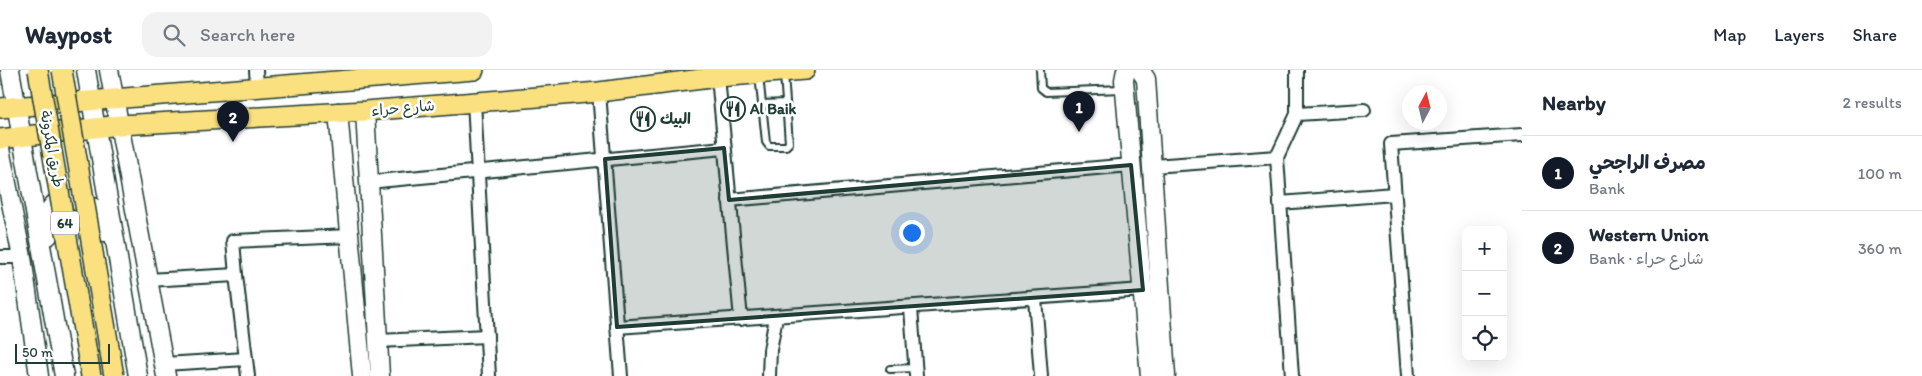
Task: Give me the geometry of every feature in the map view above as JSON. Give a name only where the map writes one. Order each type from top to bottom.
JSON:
[{"type":"main road","points":[[10,70],[8,107],[22,136],[64,376]]},
{"type":"main road","name":"طريق المكرونة","points":[[38,70],[91,376]]},
{"type":"main road","name":"طريق المكرونة","points":[[62,70],[114,376]]},
{"type":"main road","points":[[86,70],[138,376]]},
{"type":"main road","points":[[109,70],[165,370]]},
{"type":"main road","points":[[8,107],[114,98],[257,79],[474,70]]},
{"type":"main road","name":"شارع حراء","points":[[0,139],[120,125],[365,111],[599,92],[718,77],[805,70]]},
{"type":"main road","points":[[1126,70],[1124,89],[1143,290],[1166,376]]},
{"type":"main road","points":[[1140,70],[1146,79],[1153,166],[1154,326],[1150,376]]},
{"type":"main road","points":[[365,111],[378,341],[373,376]]},
{"type":"main road","points":[[338,112],[350,236],[373,376]]},
{"type":"main road","points":[[0,149],[22,257],[40,376]]},
{"type":"main road","points":[[55,325],[46,216],[53,205],[66,199],[81,201],[99,210],[126,312]]},
{"type":"street","points":[[1292,376],[1277,157],[1296,114],[1296,70]]},
{"type":"street","points":[[718,77],[740,319]]},
{"type":"street","points":[[599,92],[621,376]]},
{"type":"street","points":[[474,102],[489,376]]},
{"type":"street","points":[[1296,114],[1364,110]]},
{"type":"street","points":[[1408,376],[1391,144],[1522,135]]},
{"type":"street","points":[[368,182],[724,148]]},
{"type":"street","points":[[1153,166],[1277,157]]},
{"type":"street","points":[[729,200],[1131,165]]},
{"type":"street","points":[[1280,203],[1394,194]]},
{"type":"street","points":[[248,376],[233,241],[350,236]]},
{"type":"street","points":[[0,257],[22,257]]},
{"type":"street","points":[[148,280],[236,275]]},
{"type":"street","points":[[617,327],[910,308],[1143,290]]},
{"type":"street","points":[[1035,298],[1041,376]]},
{"type":"street","points":[[910,308],[916,372]]},
{"type":"street","points":[[769,376],[770,350],[776,317]]},
{"type":"street","points":[[378,341],[487,336]]},
{"type":"street","points":[[165,370],[246,359]]},
{"type":"lane","points":[[1040,70],[1042,88],[1046,92],[1124,89]]},
{"type":"lane","points":[[759,74],[766,142],[769,146],[786,146],[789,143],[784,72]]},
{"type":"lane","points":[[762,104],[786,103]]},
{"type":"lane","points":[[890,369],[916,372]]},
{"type":"highlighted area","points":[[724,148],[729,200],[1131,165],[1143,290],[617,327],[605,159]]},
{"type":"place","name":"Al Baik","points":[[733,109]]},
{"type":"place","name":"البيك","points":[[643,119]]},
{"type":"place","name":"مصرف الراجحي","points":[[1079,132]]},
{"type":"place","name":"Western Union","points":[[233,142]]}]
